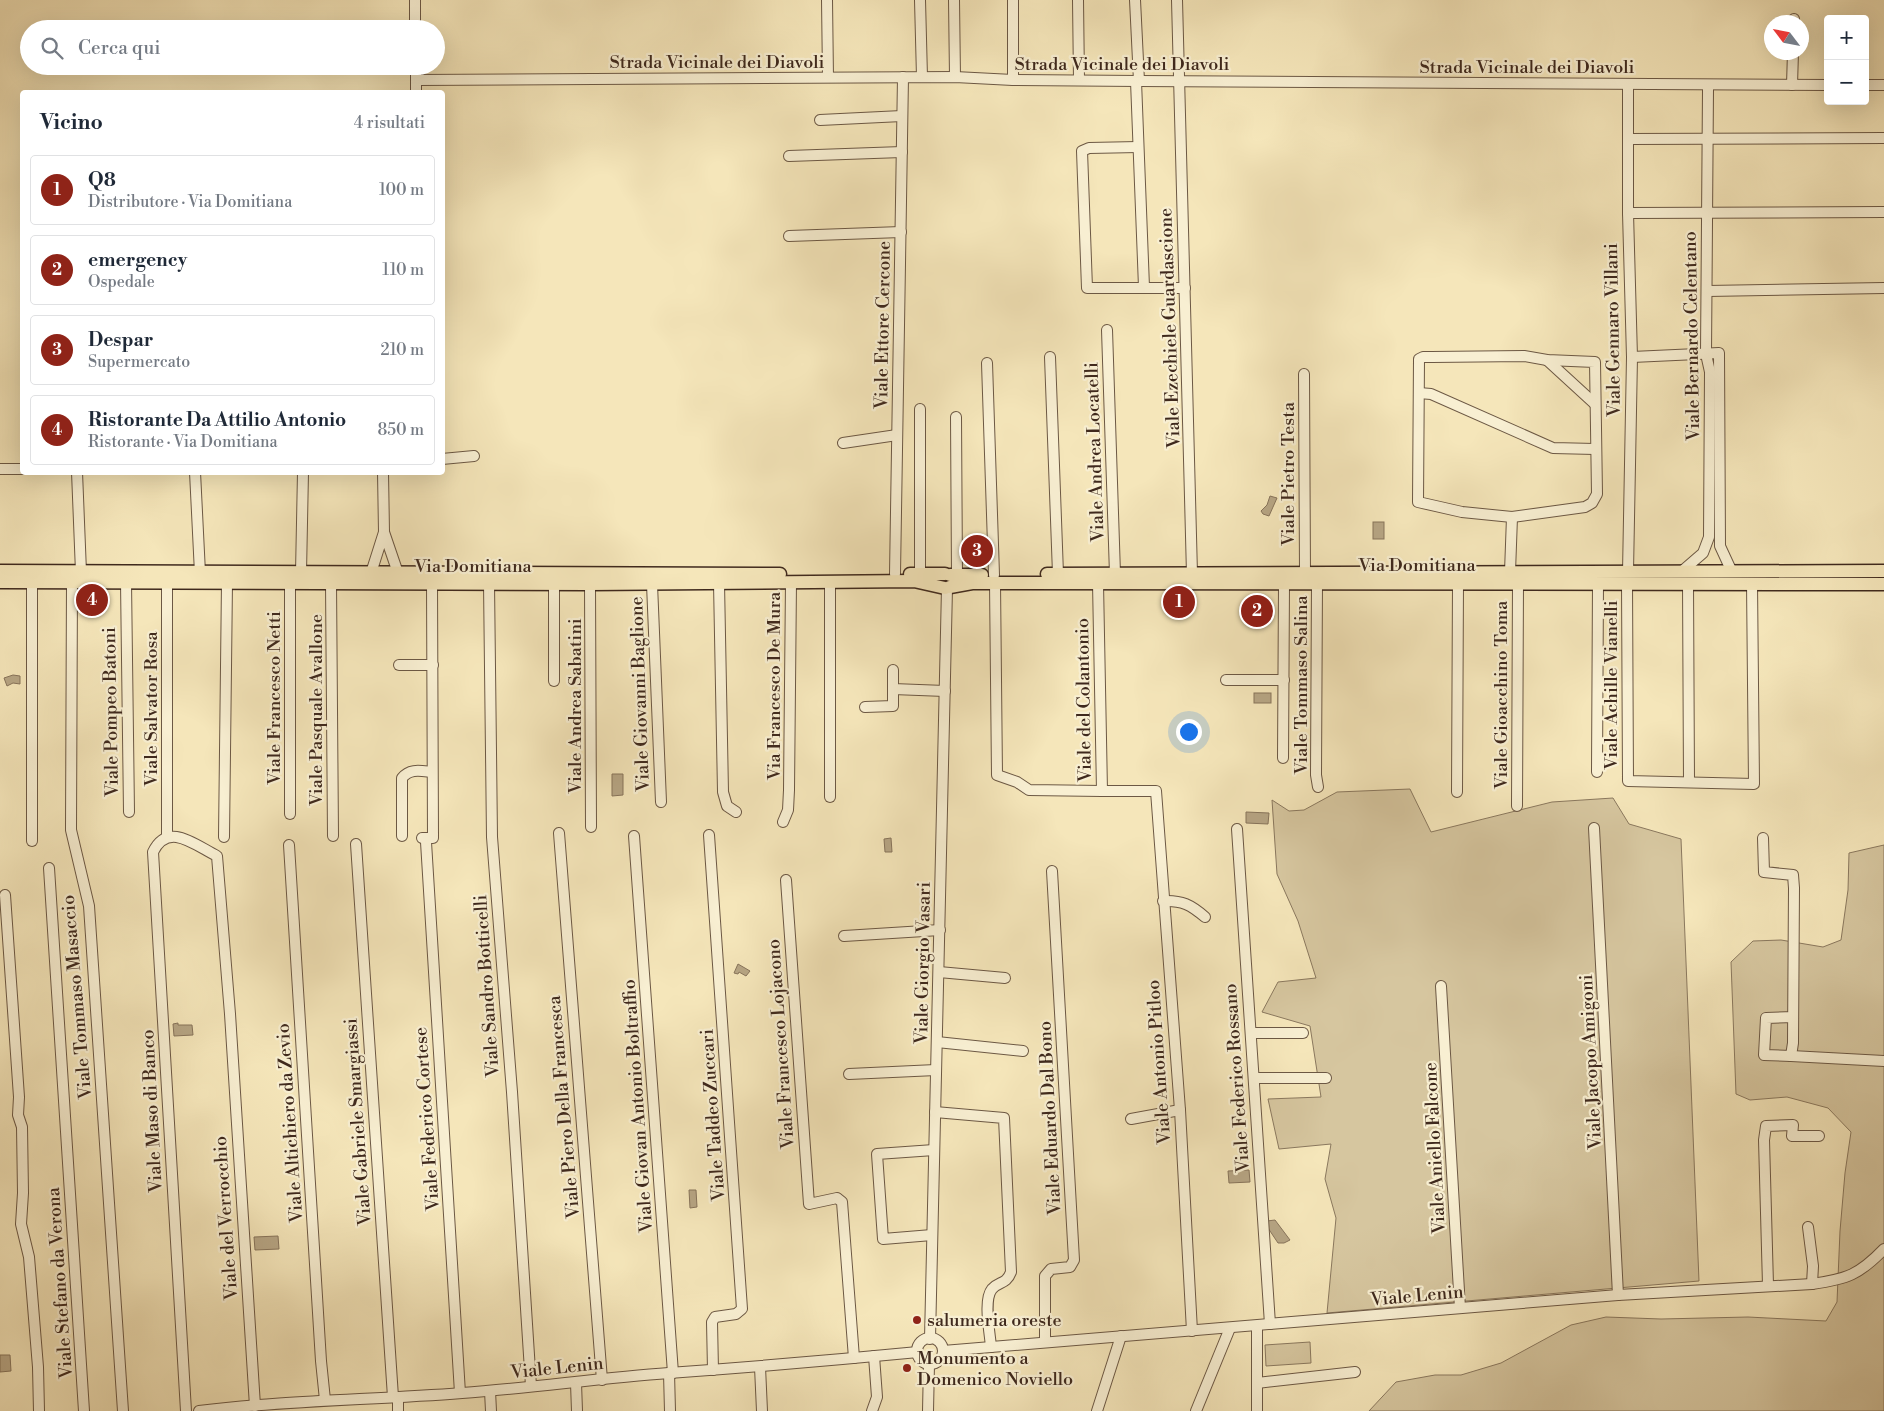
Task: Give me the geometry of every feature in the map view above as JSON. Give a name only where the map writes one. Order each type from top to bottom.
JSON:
[{"type":"main road","name":"Via Domitiana","points":[[995,579],[1098,583],[1598,583],[1681,572],[1884,571]]},
{"type":"main road","name":"Via Domitiana","points":[[0,572],[126,582],[554,584],[949,581],[1058,574],[1510,572],[1688,583],[1884,584]]},
{"type":"main road","name":"Via Domitiana","points":[[0,582],[32,582],[77,577],[200,573],[920,574],[949,581]]},
{"type":"street","points":[[415,0],[415,20]]},
{"type":"street","points":[[827,0],[828,77]]},
{"type":"street","points":[[920,0],[922,77]]},
{"type":"street","points":[[954,0],[955,77]]},
{"type":"street","points":[[1012,0],[1013,80]]},
{"type":"street","points":[[1078,0],[1079,80]]},
{"type":"street","points":[[1135,0],[1138,147],[1144,288]]},
{"type":"street","name":"Viale Ezechiele Guardascione","points":[[1177,0],[1192,574]]},
{"type":"street","points":[[1792,85],[1793,60]]},
{"type":"street","points":[[416,75],[416,90]]},
{"type":"street","name":"Viale Ettore Cercone","points":[[895,574],[903,77]]},
{"type":"street","name":"Strada Vicinale dei Diavoli","points":[[416,80],[955,77],[1013,80],[1824,85]]},
{"type":"street","points":[[1869,85],[1884,85]]},
{"type":"street","name":"Viale Gennaro Villani","points":[[1628,88],[1628,213],[1632,357],[1628,578]]},
{"type":"street","name":"Viale Bernardo Celentano","points":[[1681,572],[1702,553],[1708,537],[1710,372],[1706,354],[1708,88]]},
{"type":"street","points":[[820,120],[902,116]]},
{"type":"street","points":[[1628,139],[1884,138]]},
{"type":"street","points":[[1138,147],[1089,148],[1082,151],[1087,288],[1185,288]]},
{"type":"street","points":[[789,156],[902,152]]},
{"type":"street","points":[[1628,213],[1884,212]]},
{"type":"street","points":[[790,236],[901,232]]},
{"type":"street","points":[[1707,291],[1884,288]]},
{"type":"street","name":"Viale Andrea Locatelli","points":[[1106,330],[1115,574]]},
{"type":"street","points":[[1632,357],[1706,354]]},
{"type":"street","name":"Viale Bernardo Celentano","points":[[1706,354],[1719,354],[1720,546],[1732,572]]},
{"type":"street","points":[[1524,356],[1547,360],[1595,362],[1597,494],[1592,503],[1585,507],[1512,516],[1462,512],[1418,502],[1419,359],[1423,357],[1524,356]]},
{"type":"street","points":[[1050,357],[1058,574]]},
{"type":"street","points":[[1547,360],[1595,404]]},
{"type":"street","points":[[987,363],[995,579],[998,775],[1017,782],[1029,790],[1102,791]]},
{"type":"street","name":"Viale Pietro Testa","points":[[1304,374],[1305,573]]},
{"type":"street","points":[[1419,393],[1431,394],[1553,448],[1595,449]]},
{"type":"street","points":[[920,409],[920,574]]},
{"type":"street","name":"Viale Giorgio Vasari","points":[[930,1338],[945,691],[956,417]]},
{"type":"street","points":[[843,442],[897,436]]},
{"type":"street","points":[[445,459],[474,456]]},
{"type":"street","points":[[0,470],[20,469]]},
{"type":"street","name":"Viale Tommaso Masaccio","points":[[77,475],[77,577],[71,830],[89,906],[123,1411]]},
{"type":"street","points":[[195,475],[200,573]]},
{"type":"street","points":[[301,573],[303,475]]},
{"type":"street","points":[[383,475],[384,532],[398,573]]},
{"type":"street","points":[[1510,572],[1512,516]]},
{"type":"street","points":[[371,573],[384,532]]},
{"type":"street","name":"Viale Achille Vianelli","points":[[1628,578],[1628,780],[1754,784],[1752,583]]},
{"type":"street","points":[[32,582],[32,841]]},
{"type":"street","name":"Viale Pompeo Batoni","points":[[126,582],[129,812]]},
{"type":"street","name":"Viale Salvator Rosa","points":[[167,582],[167,836]]},
{"type":"street","points":[[224,837],[227,582]]},
{"type":"street","name":"Via Francesco De Mura","points":[[783,822],[788,810],[789,790],[791,582]]},
{"type":"street","points":[[830,582],[830,797]]},
{"type":"street","name":"Viale Francesco Netti","points":[[290,583],[290,814]]},
{"type":"street","name":"Viale Pasquale Avallone","points":[[331,583],[333,836]]},
{"type":"street","points":[[402,836],[402,778],[406,773],[412,771],[432,772],[432,583]]},
{"type":"street","name":"Viale Sandro Botticelli","points":[[489,583],[492,837],[512,1092],[531,1386]]},
{"type":"street","points":[[719,583],[723,792],[727,806],[736,812]]},
{"type":"street","name":"Viale del Colantonio","points":[[1098,583],[1102,791],[1156,791]]},
{"type":"street","name":"Viale Tommaso Salina","points":[[1317,583],[1316,775],[1318,787]]},
{"type":"street","points":[[1457,792],[1458,583]]},
{"type":"street","name":"Viale Gioacchino Toma","points":[[1517,806],[1518,583]]},
{"type":"street","points":[[1597,772],[1598,583]]},
{"type":"street","points":[[1688,583],[1689,781]]},
{"type":"street","points":[[554,584],[554,681]]},
{"type":"street","name":"Viale Andrea Sabatini","points":[[590,584],[592,828]]},
{"type":"street","name":"Viale Giovanni Baglione","points":[[652,584],[661,802]]},
{"type":"street","points":[[1283,758],[1284,584]]},
{"type":"street","points":[[399,666],[433,665]]},
{"type":"street","points":[[864,706],[893,706],[893,670]]},
{"type":"street","points":[[1226,680],[1284,680]]},
{"type":"street","points":[[893,689],[945,691]]},
{"type":"street","name":"Viale Federico Cortese","points":[[432,772],[433,838],[424,840],[460,1393]]},
{"type":"street","name":"Viale Antonio Pitloo","points":[[1156,791],[1180,1110],[1192,1331]]},
{"type":"street","name":"Viale Jacopo Amigoni","points":[[1594,828],[1618,1295]]},
{"type":"street","name":"Viale Federico Rossano","points":[[1237,829],[1270,1324]]},
{"type":"street","name":"Viale Piero Della Francesca","points":[[559,833],[602,1380]]},
{"type":"street","name":"Viale del Verrocchio","points":[[167,836],[178,836],[217,856],[255,1406]]},
{"type":"street","name":"Viale Maso di Banco","points":[[167,836],[159,842],[153,852],[153,866],[186,1411]]},
{"type":"street","name":"Viale Giovan Antonio Boltraffio","points":[[634,836],[671,1373],[670,1411]]},
{"type":"street","name":"Viale Taddeo Zuccari","points":[[709,836],[742,1309],[736,1314],[715,1316],[712,1322],[713,1370]]},
{"type":"street","points":[[1763,838],[1764,872],[1793,875],[1793,1043],[1791,1056]]},
{"type":"street","name":"Viale Gabriele Smargiassi","points":[[356,844],[398,1411]]},
{"type":"street","name":"Viale Altichiero da Zevio","points":[[288,845],[325,1400]]},
{"type":"street","name":"Viale Stefano da Verona","points":[[49,868],[84,1411]]},
{"type":"street","name":"Viale Eduardo Dal Bono","points":[[1045,1342],[1045,1276],[1051,1269],[1070,1267],[1074,1260],[1052,871]]},
{"type":"street","name":"Viale Francesco Lojacono","points":[[786,880],[809,1204],[837,1198],[842,1202],[854,1358]]},
{"type":"street","points":[[5,894],[19,1097],[18,1115],[22,1127],[23,1193],[21,1224],[29,1257],[38,1367],[39,1411]]},
{"type":"street","points":[[1163,901],[1176,900],[1193,907],[1205,917]]},
{"type":"street","points":[[844,936],[940,930]]},
{"type":"street","points":[[938,972],[1005,978]]},
{"type":"street","name":"Viale Aniello Falcone","points":[[1441,986],[1460,1308]]},
{"type":"street","points":[[1793,1017],[1766,1018],[1764,1055],[1884,1061]]},
{"type":"street","points":[[1251,1033],[1302,1033]]},
{"type":"street","points":[[937,1042],[1023,1051]]},
{"type":"street","points":[[849,1074],[936,1070]]},
{"type":"street","points":[[1254,1078],[1326,1078]]},
{"type":"street","points":[[1131,1119],[1180,1110]]},
{"type":"street","points":[[935,1112],[1004,1118],[1011,1272],[1008,1279],[1002,1284],[995,1286],[987,1298],[991,1347]]},
{"type":"street","points":[[1768,1286],[1764,1140],[1766,1126],[1792,1125],[1792,1136],[1818,1136]]},
{"type":"street","points":[[932,1235],[883,1238],[877,1154],[934,1150]]},
{"type":"street","points":[[1808,1227],[1813,1266],[1812,1284]]},
{"type":"street","name":"Viale Lenin","points":[[943,1351],[1618,1295],[1812,1284],[1852,1275],[1864,1268],[1884,1249]]},
{"type":"street","points":[[1257,1326],[1257,1411]]},
{"type":"street","points":[[1196,1411],[1230,1328]]},
{"type":"street","points":[[1097,1411],[1121,1336]]},
{"type":"street","points":[[930,1338],[938,1341],[943,1351],[939,1361],[929,1364],[921,1360],[918,1352],[920,1343],[930,1338]]},
{"type":"street","name":"Viale Lenin","points":[[199,1411],[255,1406],[305,1406],[325,1400],[490,1391],[671,1373],[918,1352]]},
{"type":"street","points":[[872,1411],[877,1397],[874,1356]]},
{"type":"street","points":[[928,1411],[929,1364]]},
{"type":"street","points":[[760,1366],[762,1411]]},
{"type":"street","points":[[1256,1383],[1355,1372]]},
{"type":"street","points":[[576,1383],[577,1411]]},
{"type":"street","points":[[490,1391],[491,1411]]},
{"type":"shaded area","points":[[1270,496],[1277,498],[1269,516],[1261,511],[1267,505]]},
{"type":"shaded area","points":[[1373,522],[1384,522],[1384,539],[1373,539]]},
{"type":"shaded area","points":[[13,675],[20,676],[20,684],[13,683],[7,686],[4,678]]},
{"type":"shaded area","points":[[1254,693],[1271,693],[1271,703],[1254,703]]},
{"type":"shaded area","points":[[612,774],[623,774],[623,795],[612,796]]},
{"type":"shaded area","points":[[1410,789],[1431,832],[1552,802],[1613,798],[1629,824],[1681,839],[1699,1281],[1327,1313],[1336,1218],[1325,1179],[1331,1144],[1279,1149],[1268,1099],[1321,1097],[1310,1026],[1262,1012],[1278,982],[1316,978],[1298,921],[1277,874],[1272,800],[1289,811],[1304,810],[1337,792]]},
{"type":"shaded area","points":[[1246,812],[1269,813],[1268,824],[1246,823]]},
{"type":"shaded area","points":[[891,838],[892,852],[885,852],[884,839]]},
{"type":"shaded area","points":[[1884,845],[1884,1411],[1369,1411],[1396,1382],[1435,1375],[1461,1375],[1501,1363],[1571,1325],[1606,1317],[1661,1319],[1748,1317],[1826,1321],[1837,1302],[1840,1231],[1851,1132],[1828,1108],[1787,1097],[1750,1100],[1736,1094],[1731,962],[1753,941],[1781,940],[1823,947],[1841,940],[1848,890],[1849,853]]},
{"type":"shaded area","points":[[738,964],[750,971],[746,976],[739,972],[738,974],[734,973]]},
{"type":"shaded area","points":[[178,1023],[178,1025],[192,1025],[193,1035],[174,1036],[173,1024]]},
{"type":"shaded area","points":[[1249,1170],[1250,1182],[1229,1183],[1228,1171]]},
{"type":"shaded area","points":[[689,1190],[696,1190],[697,1207],[690,1208]]},
{"type":"shaded area","points":[[1275,1220],[1290,1240],[1278,1243],[1268,1228],[1267,1221]]},
{"type":"shaded area","points":[[278,1236],[279,1249],[255,1250],[254,1237]]},
{"type":"shaded area","points":[[1310,1342],[1311,1363],[1266,1366],[1265,1345]]},
{"type":"shaded area","points":[[0,1355],[10,1355],[11,1371],[0,1372]]},
{"type":"place","name":"Despar","points":[[977,551]]},
{"type":"place","name":"Ristorante Da Attilio Antonio","points":[[92,600]]},
{"type":"place","name":"Q8","points":[[1179,602]]},
{"type":"place","name":"emergency","points":[[1257,611]]},
{"type":"place","name":"salumeria oreste","points":[[917,1320]]},
{"type":"place","name":"Monumento a Domenico Noviello","points":[[907,1368]]}]
